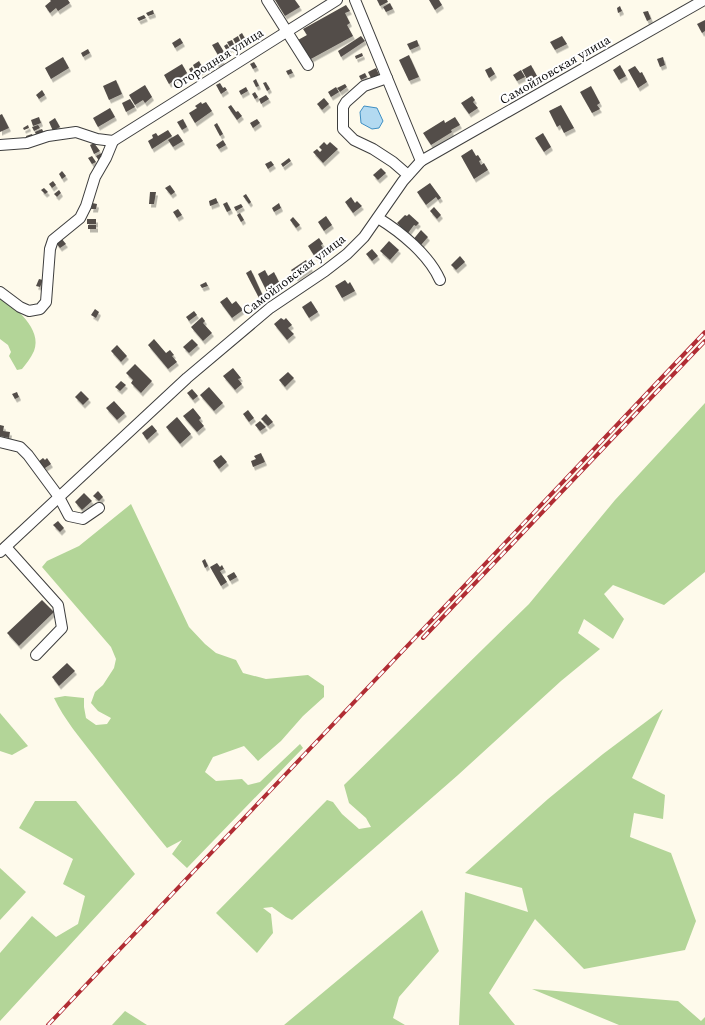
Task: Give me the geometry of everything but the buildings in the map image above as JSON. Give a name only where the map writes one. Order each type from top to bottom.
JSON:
[{"type":"street","points":[[267,0],[308,65]]},
{"type":"street","name":"Огородная улица","points":[[114,140],[337,0]]},
{"type":"street","points":[[355,0],[421,161]]},
{"type":"street","name":"Самойловская улица","points":[[3,550],[187,378],[270,308],[325,271],[347,254],[364,237],[378,218],[390,197],[421,161],[704,0]]},
{"type":"street","points":[[388,78],[364,86],[346,102],[344,107],[342,130],[354,140],[373,149],[393,162],[408,175]]},
{"type":"street","points":[[0,145],[27,143],[48,136],[76,132],[97,139],[114,140],[106,158],[95,176],[86,206],[80,218],[53,240],[50,249],[46,302],[40,309],[29,311],[20,307],[0,292]]},
{"type":"street","points":[[378,218],[393,227],[414,245],[435,269],[440,280]]},
{"type":"street","points":[[0,442],[20,447],[59,497],[69,516],[82,519],[99,508]]},
{"type":"street","points":[[3,550],[58,605],[62,628],[36,655]]},
{"type":"green space","points":[[0,295],[26,319],[34,335],[36,343],[34,351],[22,369],[17,370],[9,356],[11,352],[8,345],[0,339]]},
{"type":"green space","points":[[705,403],[705,572],[664,605],[613,585],[604,594],[624,619],[613,639],[584,619],[578,633],[600,649],[561,681],[458,775],[292,920],[272,907],[263,908],[271,914],[273,933],[257,953],[216,913],[327,800],[333,802],[342,814],[359,829],[371,827],[366,818],[349,803],[344,785],[529,604],[615,500]]},
{"type":"green space","points":[[131,504],[189,627],[205,644],[216,653],[236,660],[243,673],[266,679],[308,675],[324,686],[324,697],[303,716],[281,741],[258,761],[244,746],[213,757],[205,772],[216,781],[242,779],[248,785],[260,782],[300,744],[303,748],[187,868],[172,854],[182,840],[167,848],[78,735],[62,713],[54,698],[65,696],[84,698],[86,718],[96,725],[107,724],[111,718],[98,711],[91,703],[95,692],[103,685],[114,668],[116,659],[111,647],[42,567],[47,561],[79,546]]},
{"type":"green space","points":[[663,709],[632,778],[665,795],[663,819],[634,813],[630,837],[671,853],[696,921],[685,950],[584,969],[535,919],[489,993],[515,1025],[459,1025],[465,892],[528,912],[522,888],[465,873],[548,799],[603,754]]},
{"type":"green space","points":[[0,713],[28,746],[12,755],[0,751]]},
{"type":"green space","points":[[35,801],[76,801],[135,874],[0,1021],[0,953],[32,916],[56,937],[78,924],[85,896],[63,884],[73,859],[19,828]]},
{"type":"green space","points":[[0,868],[26,892],[0,920]]},
{"type":"green space","points":[[422,910],[439,951],[399,997],[393,1018],[405,1025],[284,1025]]},
{"type":"green space","points":[[532,989],[678,1001],[701,1021],[705,1017],[705,1025],[619,1025]]},
{"type":"green space","points":[[125,1011],[147,1025],[112,1025]]},
{"type":"water","points":[[364,106],[377,108],[383,121],[379,128],[372,129],[361,123],[360,112]]},
{"type":"railway","points":[[48,1025],[705,332]]},
{"type":"railway","points":[[423,638],[705,341]]}]
